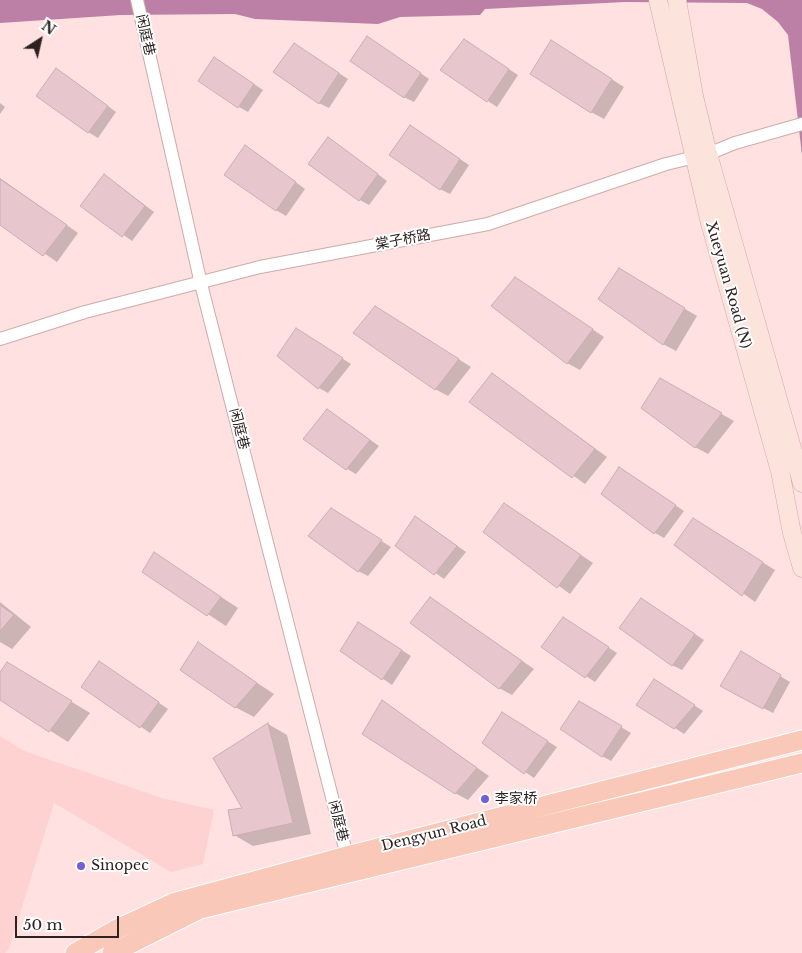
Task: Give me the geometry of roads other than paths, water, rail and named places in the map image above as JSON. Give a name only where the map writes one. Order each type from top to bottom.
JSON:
[{"type":"main road","name":"Xueyuan Road (N)","points":[[658,0],[701,156],[802,483]]},
{"type":"main road","name":"Xueyuan Road (N)","points":[[677,0],[694,96],[701,156],[780,471],[792,533],[802,568]]},
{"type":"main road","name":"Dengyun Road","points":[[75,953],[117,929],[173,903],[347,856],[802,740]]},
{"type":"main road","name":"Dengyun Road","points":[[112,953],[200,909],[802,763]]},
{"type":"street","name":"闲庭巷","points":[[138,0],[201,284],[347,856]]},
{"type":"street","name":"棠子桥路","points":[[0,339],[85,312],[201,284],[260,267],[488,224],[666,164],[701,156],[735,143],[802,124]]},
{"type":"place","name":"李家桥","points":[[485,799]]},
{"type":"place","name":"Sinopec","points":[[81,866]]}]
